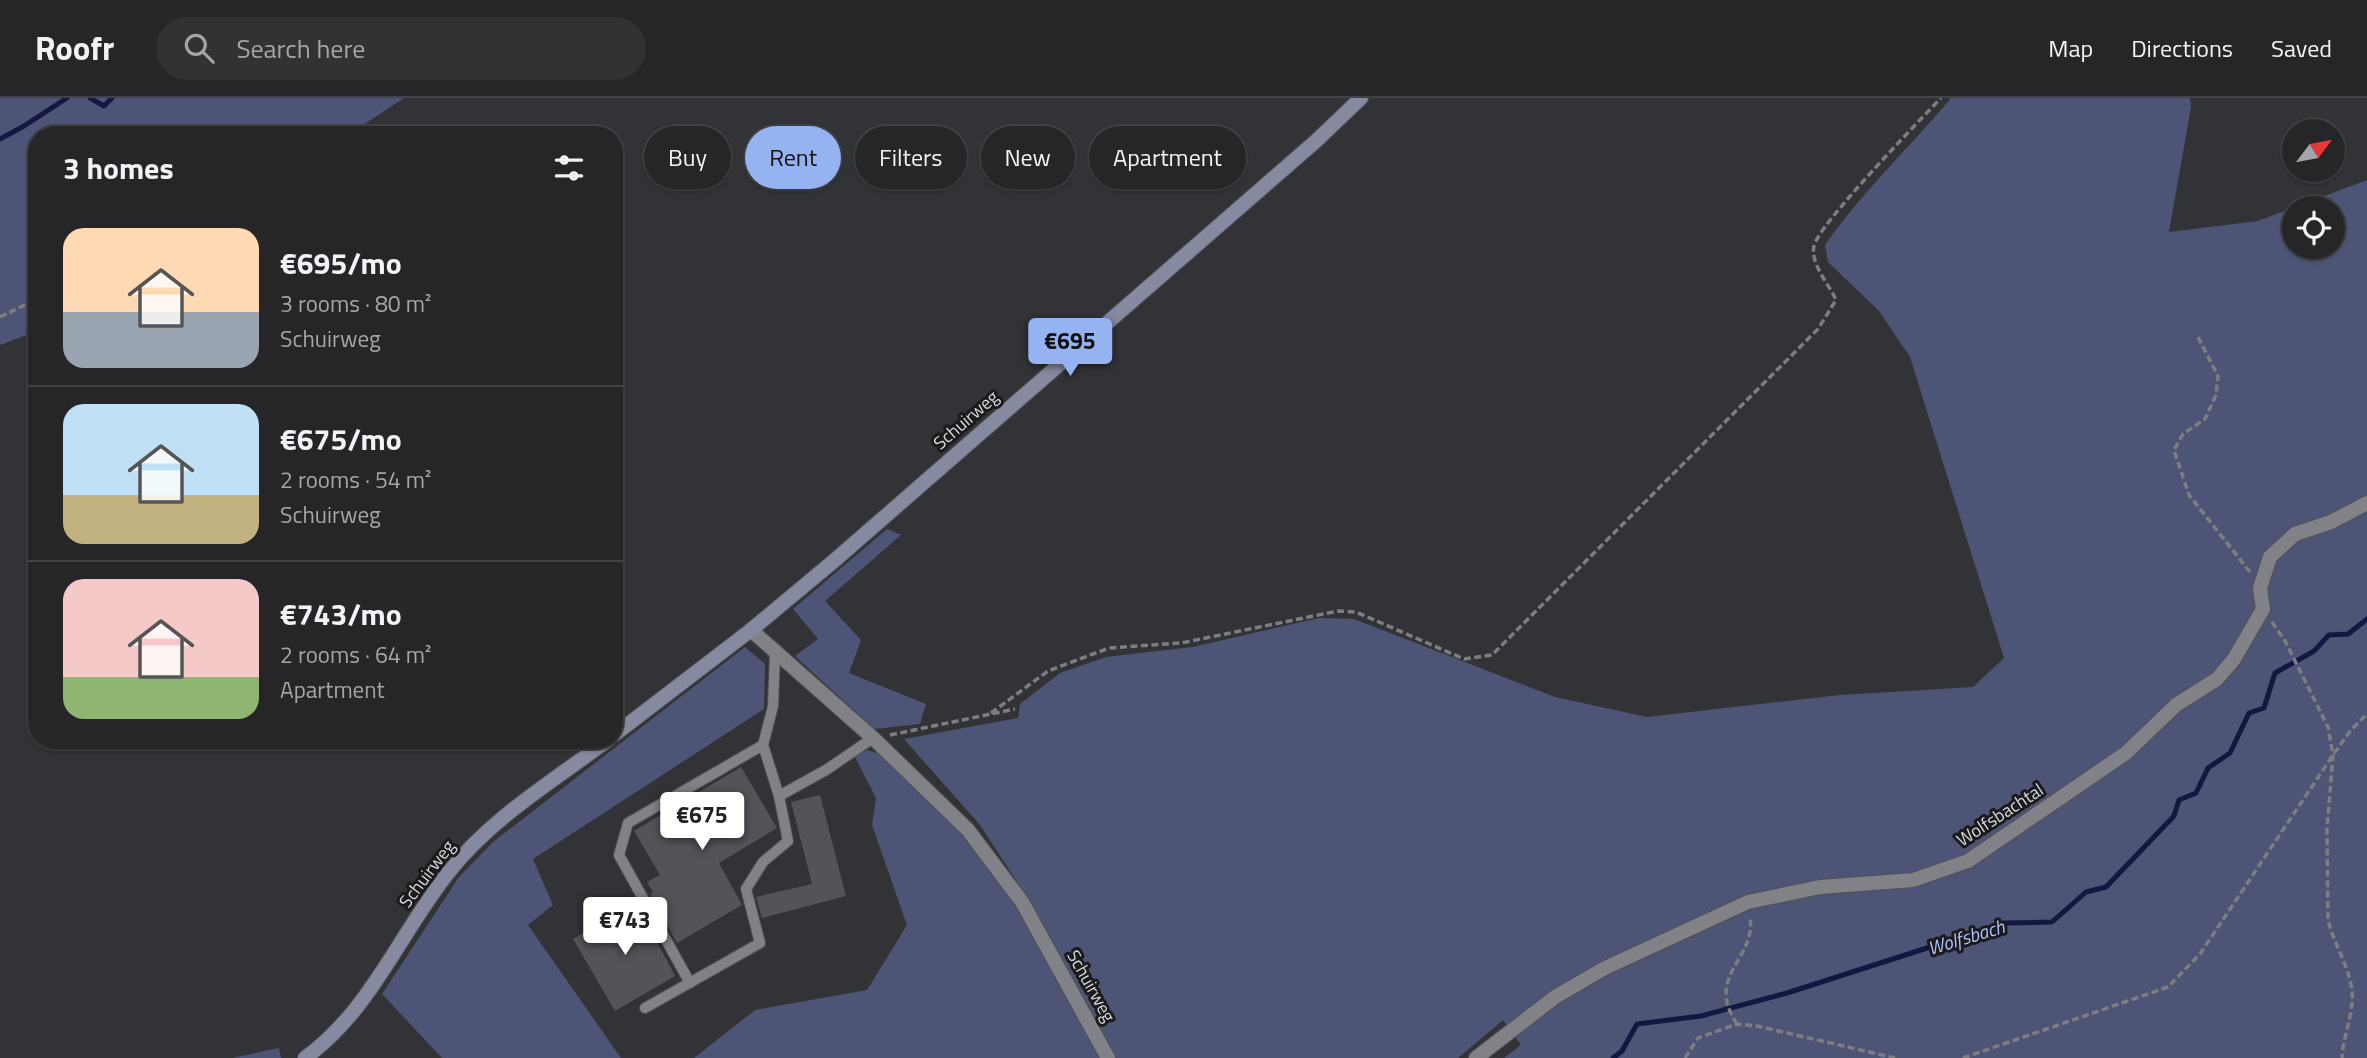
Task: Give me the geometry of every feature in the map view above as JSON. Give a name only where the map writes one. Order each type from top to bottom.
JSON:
[{"type":"main road","name":"Schuirweg","points":[[623,728],[835,560],[1295,159],[1361,98]]},
{"type":"main road","name":"Schuirweg","points":[[304,1058],[344,1025],[447,874],[470,848],[500,821],[596,749]]},
{"type":"street","name":"Wolfsbachtal","points":[[1476,1058],[1565,991],[1605,968],[1748,902],[1821,887],[1913,880],[1968,861],[2126,753],[2176,705],[2217,678],[2234,659],[2263,609],[2260,588],[2270,556],[2295,534],[2331,522],[2367,503]]},
{"type":"street","name":"Schuirweg","points":[[751,629],[873,738],[968,830],[1022,902],[1108,1058]]},
{"type":"lane","points":[[645,1008],[760,943],[746,890],[763,862],[788,841],[779,796],[763,745],[773,706],[775,653]]},
{"type":"lane","points":[[779,796],[826,770],[873,738]]},
{"type":"lane","points":[[690,983],[619,855],[628,823],[763,745]]},
{"type":"path","points":[[991,713],[1048,671],[1109,648],[1181,643],[1338,611],[1356,612],[1464,659],[1492,655],[1818,329],[1836,300],[1815,260],[1813,253],[1816,239],[1941,98]]},
{"type":"path","points":[[0,317],[28,303]]},
{"type":"path","points":[[2198,337],[2218,376],[2217,394],[2205,419],[2183,434],[2174,450],[2189,495],[2247,566],[2260,588]]},
{"type":"path","points":[[2285,641],[2328,727],[2333,755],[2327,829],[2328,919],[2330,932],[2348,972],[2352,994],[2342,1058]]},
{"type":"path","points":[[873,738],[1015,709]]},
{"type":"path","points":[[1963,1058],[2168,987],[2200,954],[2333,755],[2351,730],[2367,714]]},
{"type":"path","points":[[1737,1024],[1732,1016],[1726,992],[1729,974],[1748,944],[1752,926],[1748,902]]},
{"type":"path","points":[[1685,1058],[1698,1038],[1737,1024],[1757,1026],[1895,1058]]},
{"type":"shaded area","points":[[0,98],[404,98],[362,126],[28,126],[28,334],[0,345]]},
{"type":"shaded area","points":[[1951,98],[2190,98],[2191,107],[2169,232],[2258,221],[2282,212],[2282,259],[2345,259],[2345,196],[2324,196],[2367,180],[2367,1058],[1504,1058],[1521,1045],[1503,1020],[1458,1058],[1115,1058],[1029,900],[980,825],[904,739],[1018,718],[1020,704],[1060,673],[1106,657],[1193,647],[1319,618],[1354,619],[1555,697],[1647,717],[1840,695],[1973,687],[2004,658],[1910,357],[1879,311],[1828,262],[1825,245],[1870,188]]},
{"type":"shaded area","points":[[887,529],[901,535],[825,601],[861,640],[849,673],[926,704],[920,724],[874,729],[795,656],[818,639],[793,609]]},
{"type":"shaded area","points":[[745,647],[765,664],[764,709],[533,859],[553,905],[528,925],[621,1058],[442,1058],[382,994],[459,877],[493,842],[613,749],[623,749],[623,741]]},
{"type":"shaded area","points":[[868,750],[883,755],[967,837],[1017,906],[1099,1058],[694,1058],[755,1010],[867,990],[907,925],[872,825],[876,798],[854,755]]},
{"type":"shaded area","points":[[279,1048],[281,1058],[232,1058]]},
{"type":"building","points":[[741,767],[777,828],[719,863],[742,905],[677,943],[650,894],[653,892],[647,882],[660,875],[634,831]]},
{"type":"building","points":[[820,795],[846,896],[762,918],[756,897],[812,884],[791,802]]},
{"type":"building","points":[[636,902],[675,976],[615,1011],[573,939]]},
{"type":"waterway","points":[[0,139],[67,98]]},
{"type":"waterway","points":[[90,98],[104,106],[112,98]]},
{"type":"waterway","name":"Wolfsbach","points":[[1613,1058],[1622,1051],[1637,1024],[1701,1016],[1787,993],[2005,923],[2052,922],[2086,892],[2106,887],[2174,816],[2179,800],[2196,793],[2208,768],[2230,753],[2249,713],[2264,708],[2275,673],[2314,651],[2329,635],[2348,634],[2367,619]]}]
